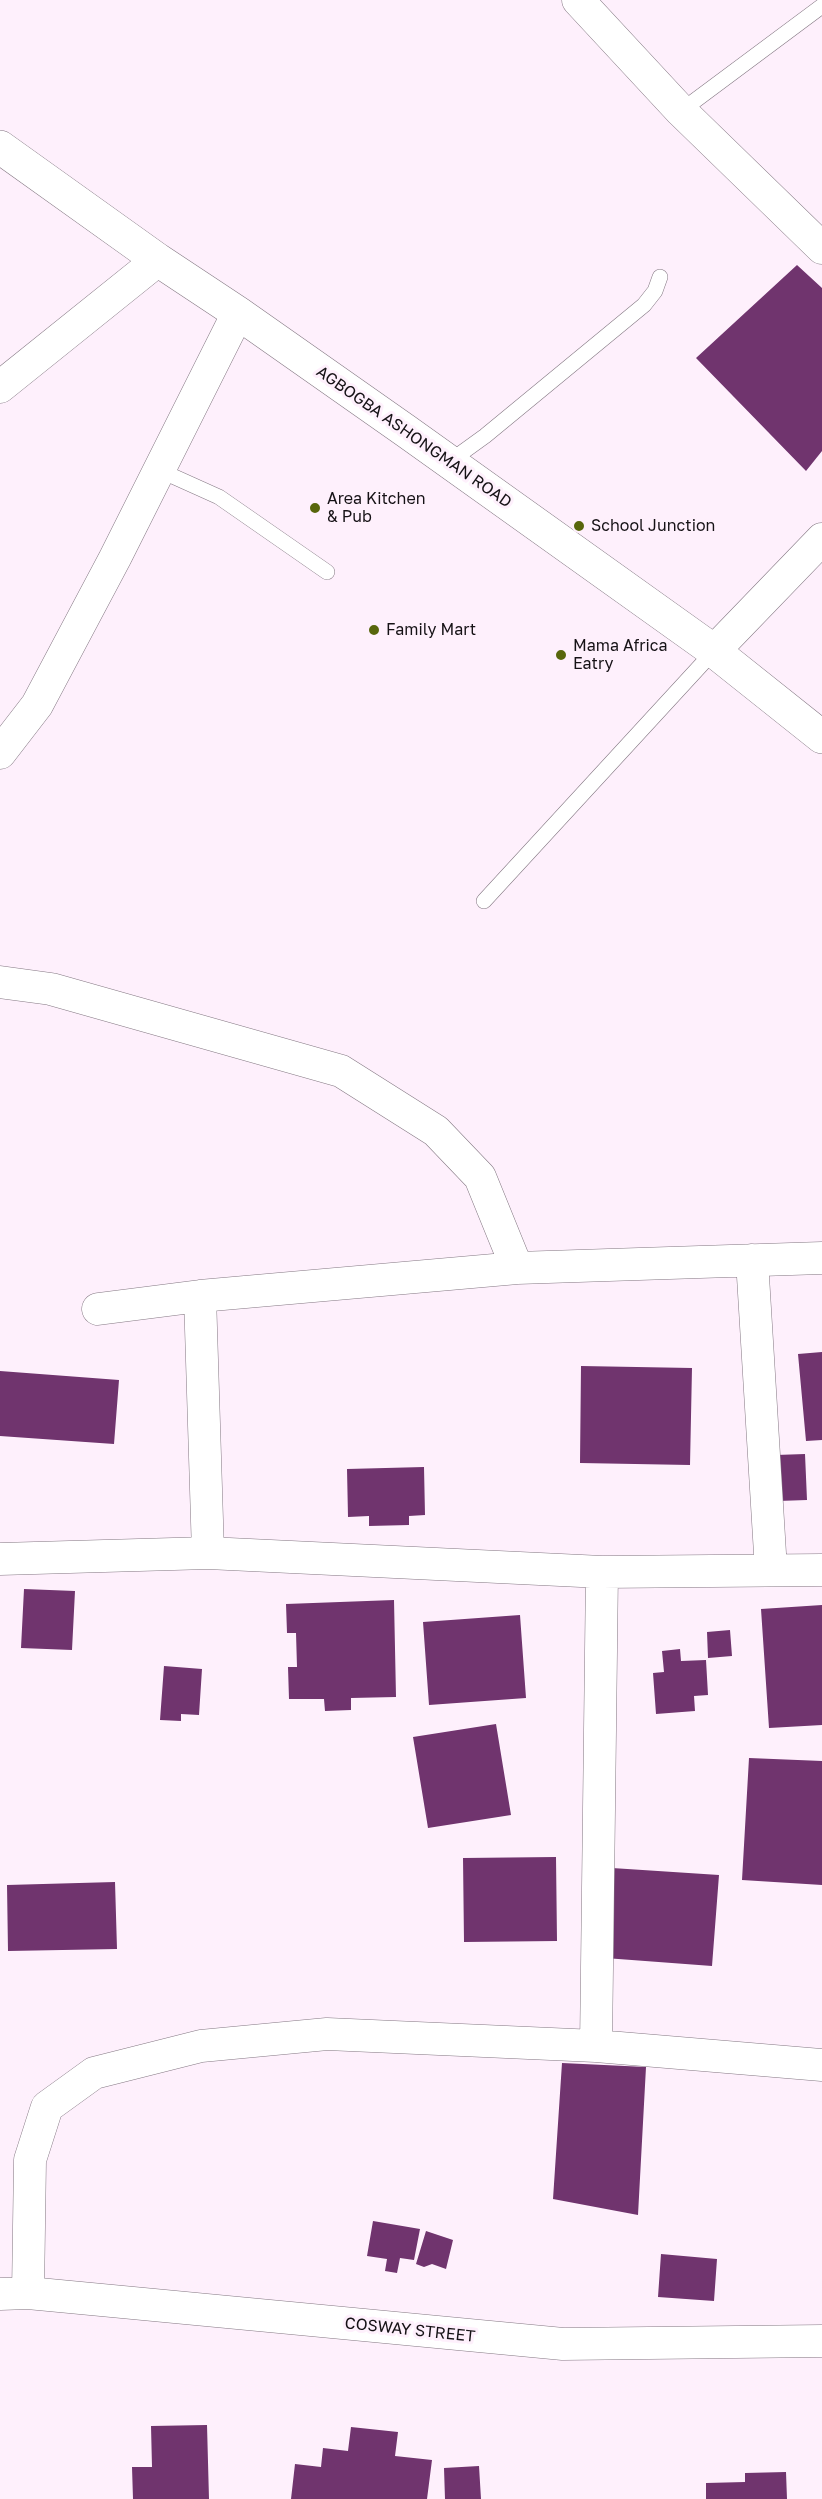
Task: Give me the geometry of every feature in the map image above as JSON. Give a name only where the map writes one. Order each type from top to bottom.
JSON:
[{"type":"street","points":[[578,0],[681,111],[822,248]]},
{"type":"street","name":"AGBOGBA ASHONGMAN ROAD","points":[[0,147],[714,651],[822,737]]},
{"type":"street","points":[[0,387],[158,260]]},
{"type":"street","points":[[0,753],[37,705],[238,313]]},
{"type":"street","points":[[714,651],[822,539]]},
{"type":"street","points":[[0,982],[51,989],[341,1071],[436,1131],[480,1177],[517,1268]]},
{"type":"street","points":[[98,1309],[200,1296],[517,1268],[822,1258]]},
{"type":"street","points":[[752,1260],[771,1570]]},
{"type":"street","points":[[200,1296],[208,1553]]},
{"type":"street","points":[[0,1559],[208,1553],[602,1572],[822,1570]]},
{"type":"street","points":[[596,2046],[602,1572]]},
{"type":"street","points":[[14,2294],[30,2160],[47,2107],[94,2073],[201,2046],[327,2034],[596,2046],[822,2065]]},
{"type":"street","name":"COSWAY STREET","points":[[14,2294],[563,2344],[822,2341]]},
{"type":"lane","points":[[681,111],[822,6]]},
{"type":"lane","points":[[449,462],[485,436],[644,305],[655,291],[660,277]]},
{"type":"lane","points":[[159,471],[219,497],[327,572]]},
{"type":"lane","points":[[484,901],[714,651]]},
{"type":"building","points":[[797,265],[822,288],[822,451],[806,471],[696,358]]},
{"type":"building","points":[[822,1352],[822,1440],[806,1441],[798,1354]]},
{"type":"building","points":[[581,1366],[692,1368],[690,1465],[580,1463]]},
{"type":"building","points":[[0,1371],[119,1380],[114,1444],[0,1436]]},
{"type":"building","points":[[805,1454],[807,1500],[778,1501],[776,1455]]},
{"type":"building","points":[[424,1467],[425,1515],[409,1516],[409,1525],[369,1526],[369,1516],[348,1517],[347,1469]]},
{"type":"building","points":[[24,1589],[75,1591],[72,1650],[21,1648]]},
{"type":"building","points":[[394,1600],[396,1697],[351,1698],[351,1710],[325,1711],[324,1699],[289,1699],[288,1667],[297,1667],[296,1633],[287,1633],[286,1604]]},
{"type":"building","points":[[822,1605],[822,1725],[769,1728],[761,1609]]},
{"type":"building","points":[[520,1615],[526,1698],[429,1705],[423,1622]]},
{"type":"building","points":[[730,1630],[732,1656],[708,1658],[707,1632]]},
{"type":"building","points":[[680,1649],[681,1661],[706,1660],[708,1695],[694,1696],[695,1711],[656,1714],[653,1673],[664,1672],[662,1651]]},
{"type":"building","points":[[164,1666],[202,1669],[199,1715],[181,1714],[181,1721],[160,1720]]},
{"type":"building","points":[[496,1724],[511,1815],[428,1828],[413,1737]]},
{"type":"building","points":[[749,1758],[822,1761],[822,1885],[742,1880]]},
{"type":"building","points":[[556,1857],[557,1941],[464,1942],[463,1858]]},
{"type":"building","points":[[612,1868],[719,1875],[712,1966],[605,1958]]},
{"type":"building","points":[[115,1882],[117,1949],[8,1951],[7,1885]]},
{"type":"building","points":[[562,2063],[646,2067],[638,2215],[553,2199]]},
{"type":"building","points":[[373,2221],[420,2229],[414,2260],[400,2258],[397,2273],[385,2271],[387,2259],[367,2256]]},
{"type":"building","points":[[426,2231],[453,2240],[446,2269],[432,2264],[424,2267],[416,2264]]},
{"type":"building","points":[[661,2254],[717,2259],[714,2301],[658,2297]]},
{"type":"building","points":[[207,2425],[209,2499],[133,2499],[132,2467],[152,2467],[151,2426]]},
{"type":"building","points":[[351,2427],[398,2432],[395,2456],[432,2460],[427,2499],[291,2499],[295,2464],[321,2467],[323,2448],[348,2451]]},
{"type":"building","points":[[479,2466],[481,2499],[445,2499],[444,2468]]},
{"type":"building","points":[[786,2472],[787,2499],[706,2499],[706,2483],[745,2482],[745,2473]]},
{"type":"place","name":"Area Kitchen & Pub","points":[[315,508]]},
{"type":"place","name":"School Junction","points":[[579,526]]},
{"type":"place","name":"Family Mart","points":[[374,630]]},
{"type":"place","name":"Mama Africa Eatry","points":[[561,655]]}]
